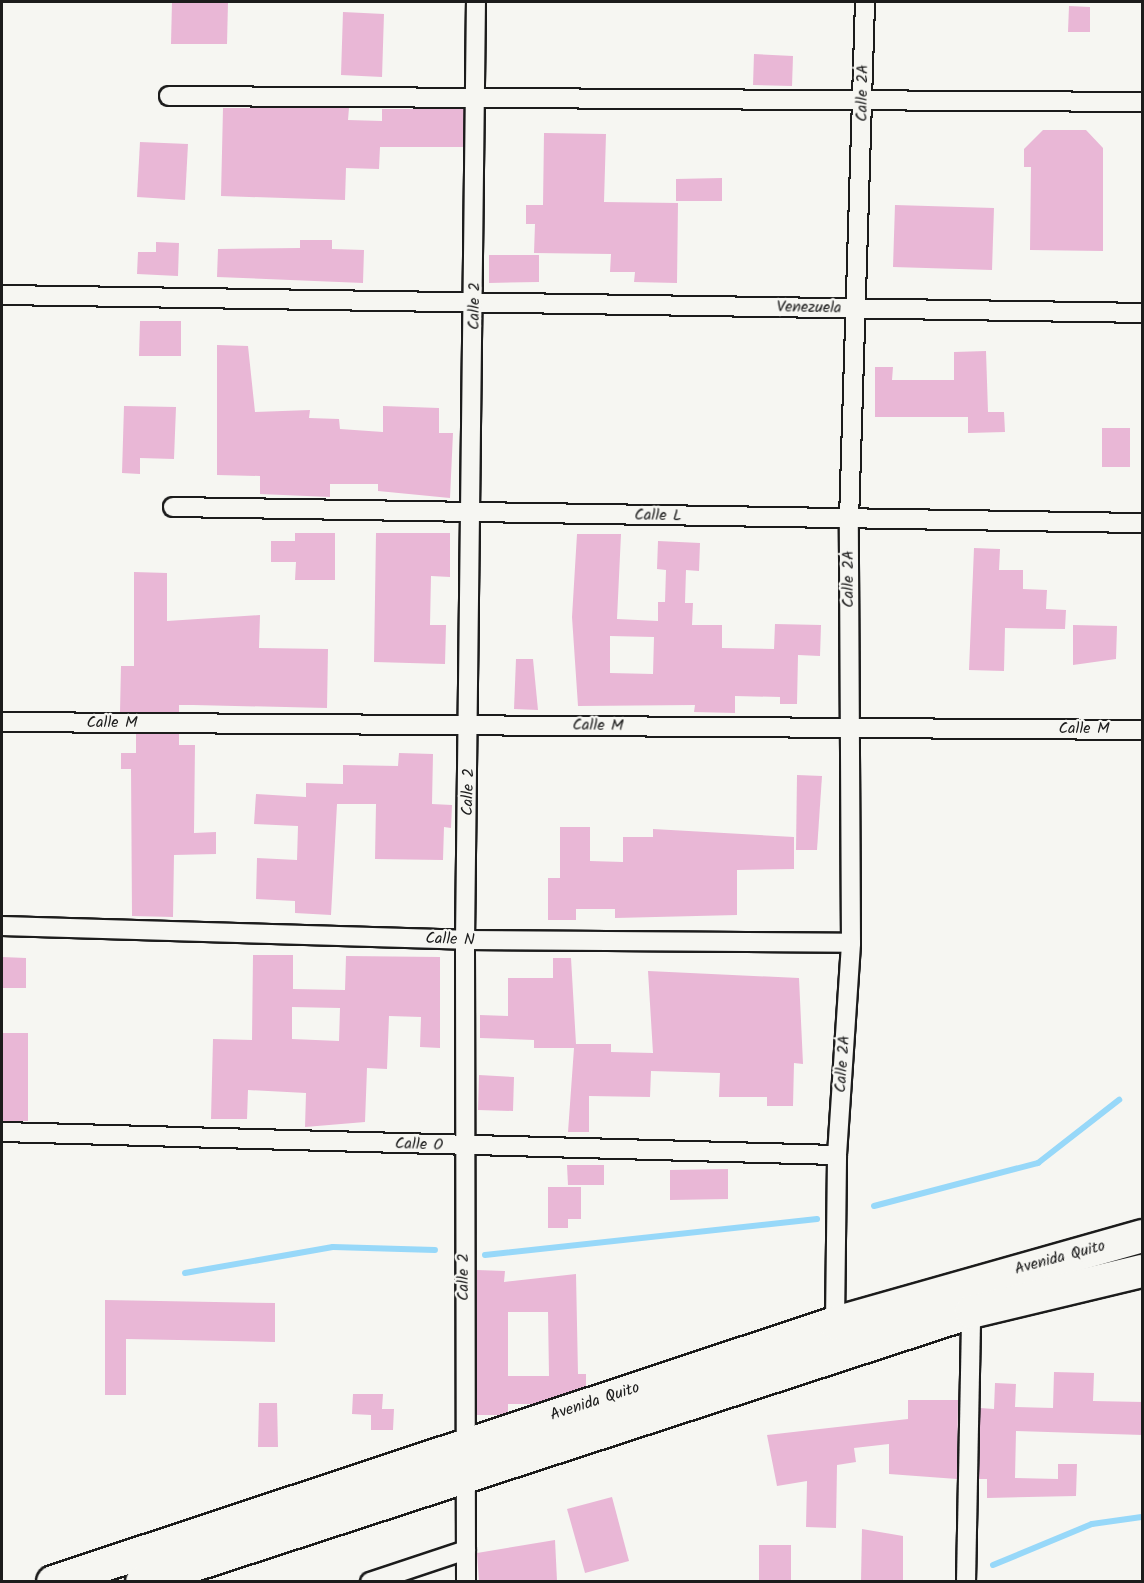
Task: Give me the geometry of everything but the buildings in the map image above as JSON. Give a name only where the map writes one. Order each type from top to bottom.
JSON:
[{"type":"highway","name":"Avenida Quito","points":[[142,1581],[835,1323],[1143,1236]]},
{"type":"highway","name":"Avenida Quito","points":[[53,1581],[971,1312],[1143,1271]]},
{"type":"street","name":"Calle 2","points":[[466,1581],[464,1460],[465,940],[471,725],[470,513],[476,304],[476,2]]},
{"type":"street","name":"Calle 2A","points":[[835,1323],[837,1155],[852,943],[849,520],[865,2]]},
{"type":"street","points":[[169,96],[476,96],[1143,102]]},
{"type":"street","name":"Venezuela","points":[[2,295],[1143,313]]},
{"type":"street","name":"Calle L","points":[[172,507],[849,520],[1143,523]]},
{"type":"street","name":"Calle M","points":[[2,722],[1143,730]]},
{"type":"street","name":"Calle N","points":[[2,926],[465,940],[852,943]]},
{"type":"street","name":"Calle O","points":[[2,1132],[464,1147],[837,1155]]},
{"type":"street","points":[[966,1581],[971,1312]]},
{"type":"street","points":[[370,1581],[466,1551]]},
{"type":"waterway","points":[[874,1206],[1038,1163],[1119,1100]]},
{"type":"waterway","points":[[485,1255],[817,1219]]},
{"type":"waterway","points":[[185,1273],[333,1247],[435,1250]]},
{"type":"waterway","points":[[993,1565],[1092,1524],[1142,1517]]}]
